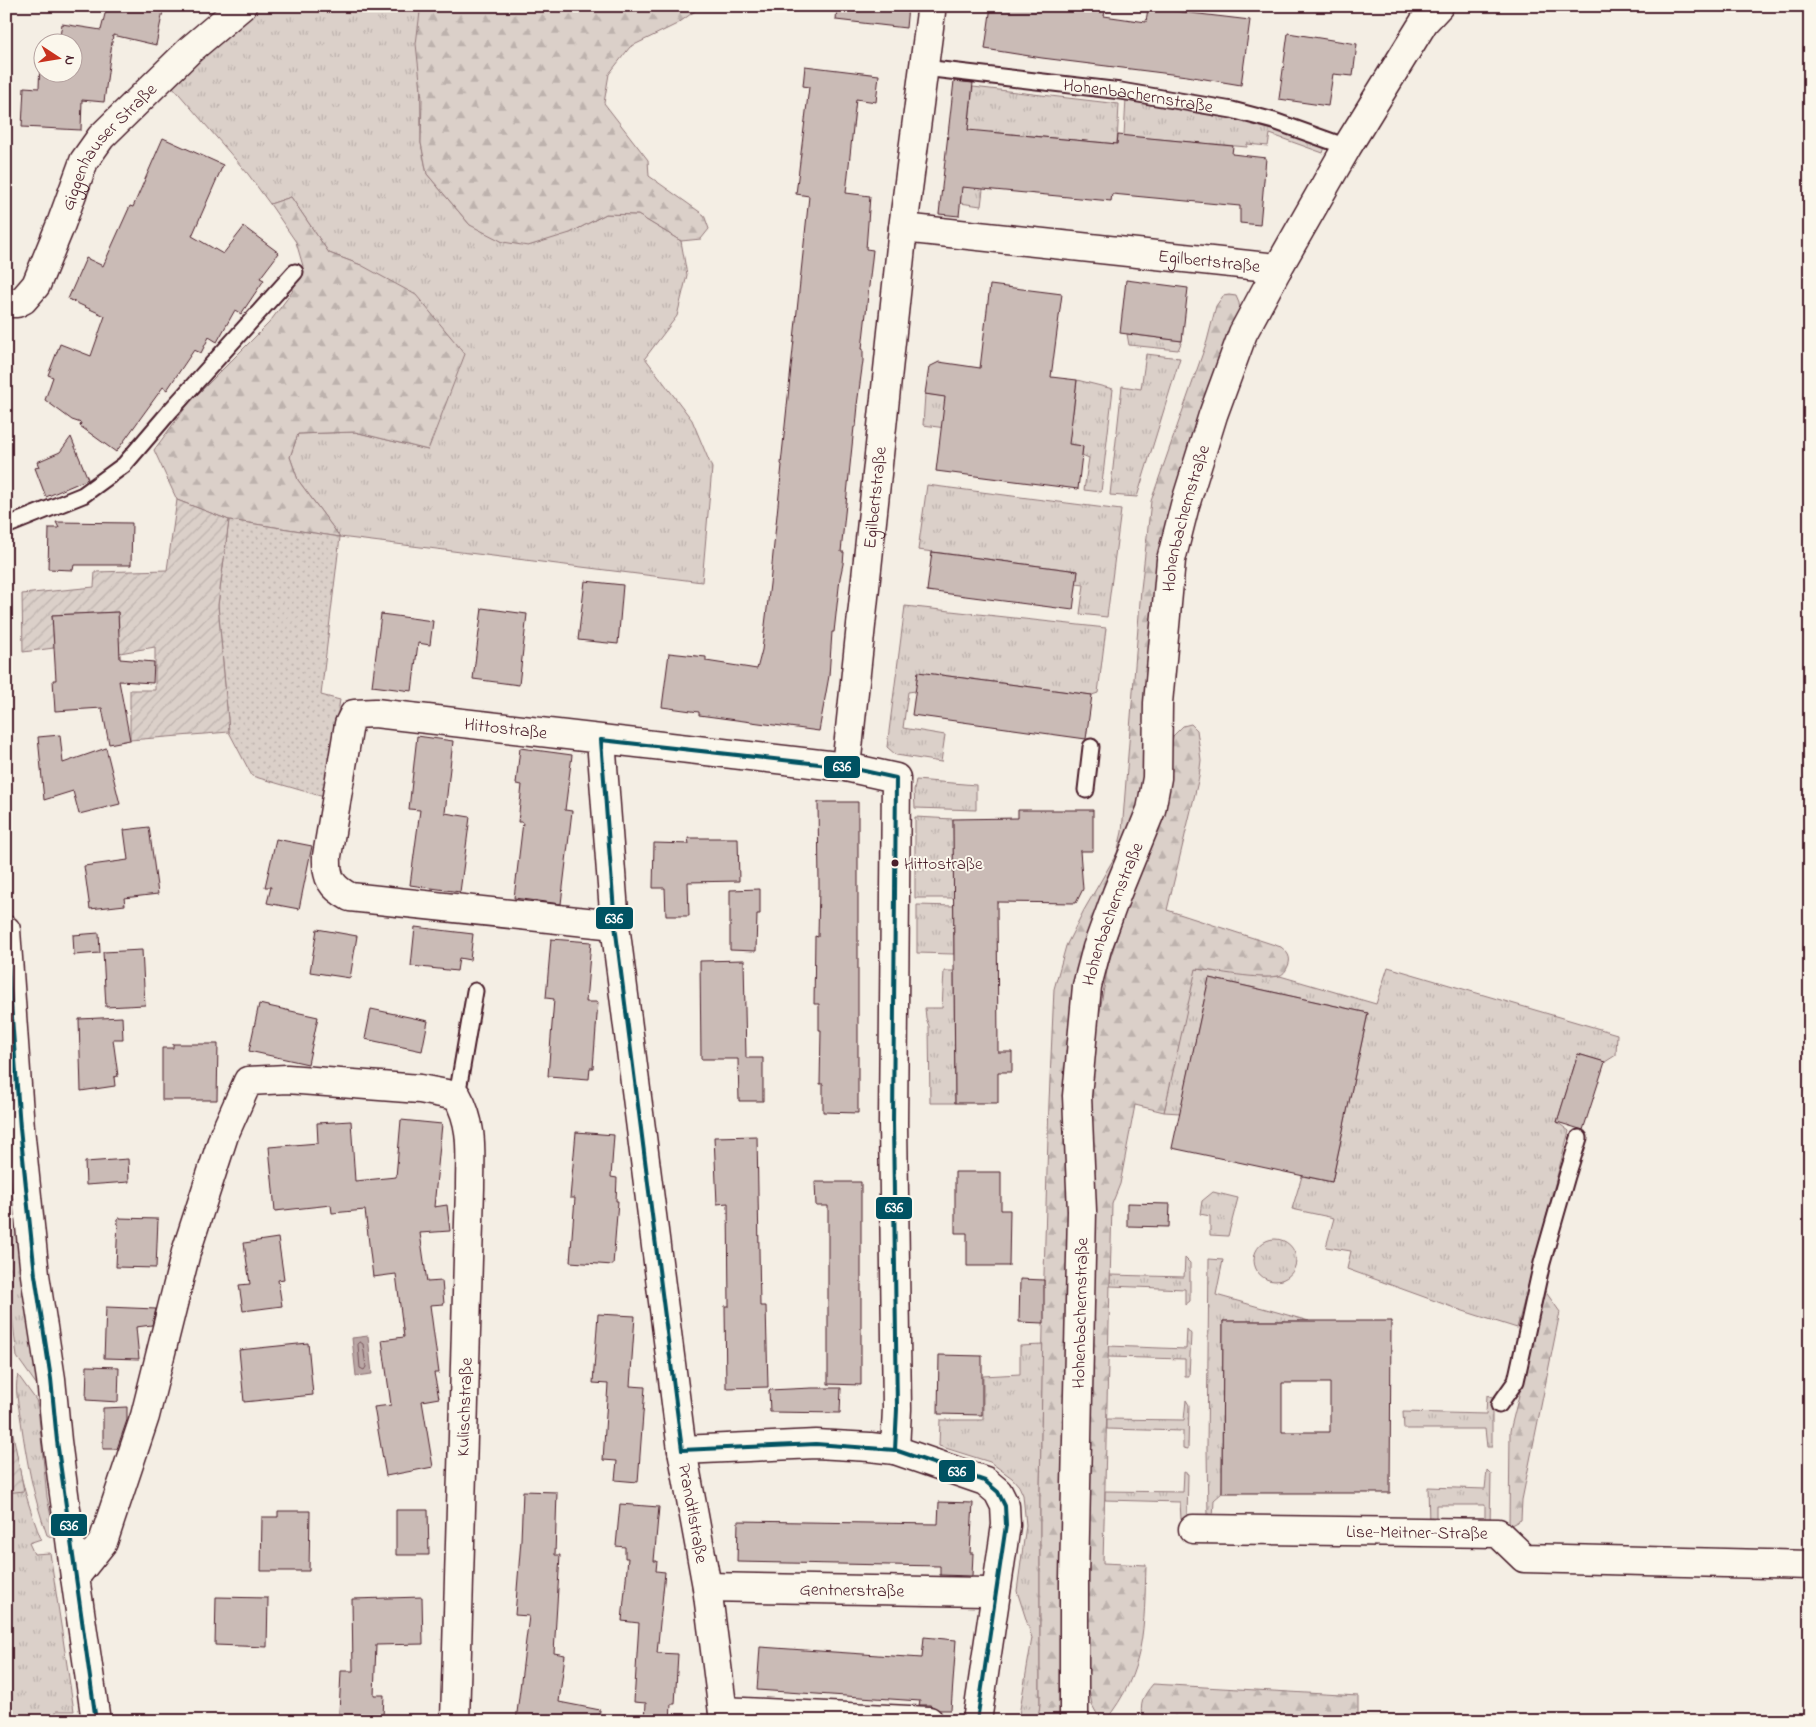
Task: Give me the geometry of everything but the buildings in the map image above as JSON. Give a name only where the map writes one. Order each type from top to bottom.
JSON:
[{"type":"street","name":"Giggenhauser Straße","points":[[6,303],[17,303],[23,300],[36,285],[84,161],[100,137],[191,49],[242,6]]},
{"type":"street","name":"Egilbertstraße","points":[[846,767],[903,228],[931,12]]},
{"type":"street","name":"Hohenbachernstraße","points":[[1074,1721],[1074,1568],[1082,1211],[1077,1096],[1087,986],[1097,948],[1117,893],[1151,810],[1157,778],[1158,702],[1171,560],[1212,415],[1243,333],[1347,147],[1432,14]]},
{"type":"street","name":"Egilbertstraße","points":[[903,228],[1278,268]]},
{"type":"street","name":"Hittostraße","points":[[615,925],[350,897],[337,890],[330,880],[326,869],[349,724],[354,714],[375,713],[846,767],[896,778],[893,1114],[896,1450]]},
{"type":"street","name":"Prandtlstraße","points":[[601,740],[615,925],[682,1450],[707,1587],[724,1716]]},
{"type":"street","points":[[6,930],[8,988],[35,1275],[51,1379],[75,1578],[96,1721]]},
{"type":"street","points":[[75,1578],[103,1542],[145,1416],[186,1252],[224,1135],[248,1081],[287,1079],[410,1088],[457,1096]]},
{"type":"street","name":"Kulischstraße","points":[[456,1721],[470,1194],[470,1133],[465,1110],[457,1096]]},
{"type":"street","points":[[682,1450],[816,1444],[870,1447],[896,1450],[985,1480],[998,1492],[1005,1506],[1006,1525],[977,1721]]},
{"type":"street","name":"Lise-Meitner-Straße","points":[[1193,1529],[1498,1532],[1524,1558],[1810,1565]]},
{"type":"street","name":"Gentnerstraße","points":[[707,1587],[986,1592],[996,1590]]},
{"type":"street","points":[[724,1716],[929,1721]]},
{"type":"lane","name":"Hohenbachernstraße","points":[[924,68],[1121,91],[1232,110],[1274,121],[1347,147]]},
{"type":"lane","points":[[6,526],[82,495],[124,465],[295,272]]},
{"type":"lane","points":[[1086,790],[1091,746]]},
{"type":"lane","points":[[457,1096],[475,991]]},
{"type":"lane","points":[[1499,1405],[1516,1381],[1542,1263],[1579,1138]]},
{"type":"green space","points":[[259,6],[424,6],[420,12],[421,143],[427,174],[470,225],[570,233],[606,214],[638,215],[681,241],[687,275],[677,316],[645,358],[692,420],[712,468],[702,582],[340,537],[298,480],[290,457],[298,434],[355,432],[428,450],[361,265],[329,253],[291,197],[270,204],[248,174],[173,87],[218,36]]},
{"type":"green space","points":[[424,6],[702,6],[677,24],[630,47],[609,74],[604,103],[648,160],[649,176],[704,215],[709,229],[701,239],[681,241],[638,215],[606,214],[570,233],[528,246],[503,242],[470,225],[427,174],[421,143],[422,99],[416,44],[420,12]]},
{"type":"green space","points":[[973,87],[1119,104],[1117,144],[990,132],[981,206],[960,203]]},
{"type":"green space","points":[[1126,98],[1261,124],[1325,147],[1323,153],[1270,134],[1268,146],[1247,144],[1247,147],[1124,136]]},
{"type":"green space","points":[[291,197],[329,253],[361,265],[416,295],[465,354],[428,450],[355,432],[298,434],[290,457],[298,480],[340,537],[229,520],[177,500],[154,450],[189,403],[269,323],[292,292],[303,266],[296,242],[270,204]]},
{"type":"green space","points":[[1223,296],[1236,296],[1240,313],[1218,365],[1143,805],[1092,926],[1071,1206],[1062,1721],[1038,1721],[1040,1704],[1040,1492],[1044,1274],[1054,989],[1066,946],[1084,910],[1117,853],[1122,832],[1141,589],[1151,501],[1207,341],[1216,306]]},
{"type":"green space","points":[[1127,334],[1182,341],[1178,350],[1129,345]]},
{"type":"green space","points":[[1146,354],[1180,358],[1137,497],[1110,495],[1122,386],[1141,389]]},
{"type":"green space","points":[[1077,380],[1113,389],[1101,492],[1084,490],[1089,458],[1082,455],[1083,446],[923,425],[925,394],[1073,413]]},
{"type":"green space","points":[[927,485],[1121,510],[1107,617],[1080,614],[1084,585],[1076,584],[1078,571],[918,550]]},
{"type":"green space","points":[[177,500],[229,520],[218,605],[229,732],[130,740],[130,690],[155,690],[155,647],[108,655],[119,629],[118,612],[52,615],[54,648],[23,652],[22,594],[94,587],[95,572],[167,570]]},
{"type":"green space","points":[[229,520],[340,537],[321,695],[340,700],[324,797],[252,776],[229,732],[218,605]]},
{"type":"green space","points":[[905,606],[1106,628],[1098,693],[1092,695],[918,672],[916,691],[908,692],[903,728],[945,735],[941,762],[896,755],[887,747]]},
{"type":"green space","points":[[1191,724],[1197,730],[1201,760],[1199,777],[1167,910],[1281,947],[1289,957],[1289,963],[1283,974],[1270,977],[1196,969],[1164,1112],[1135,1105],[1120,1184],[1112,1204],[1103,1563],[1146,1565],[1145,1608],[1140,1647],[1128,1684],[1105,1721],[1101,1721],[1092,1705],[1087,1678],[1082,1514],[1094,1198],[1091,1098],[1093,1050],[1108,965],[1137,876],[1155,838],[1167,790],[1173,736],[1183,726]]},
{"type":"green space","points":[[916,780],[976,785],[976,810],[915,808],[914,790]]},
{"type":"green space","points":[[915,817],[953,819],[954,898],[915,898]]},
{"type":"green space","points":[[917,905],[954,906],[954,954],[917,953]]},
{"type":"green space","points":[[1388,967],[1617,1034],[1616,1055],[1605,1062],[1578,1054],[1557,1122],[1569,1131],[1517,1328],[1460,1310],[1347,1269],[1351,1251],[1326,1247],[1334,1218],[1292,1209],[1302,1176],[1332,1182],[1368,1013],[1209,978],[1180,1113],[1164,1112],[1195,969],[1264,977],[1280,976],[1376,1004]]},
{"type":"green space","points":[[944,971],[954,971],[955,1103],[930,1103],[929,1026],[925,1008],[942,1008]]},
{"type":"green space","points":[[6,1129],[19,1254],[39,1388],[17,1357],[9,1290],[12,1290],[11,1268],[7,1268],[6,1261]]},
{"type":"green space","points":[[1213,1192],[1238,1198],[1228,1236],[1210,1235],[1210,1216],[1200,1214],[1202,1201]]},
{"type":"green space","points":[[1275,1239],[1290,1245],[1296,1260],[1290,1275],[1275,1281],[1260,1275],[1254,1260],[1260,1245]]},
{"type":"green space","points":[[1185,1258],[1190,1263],[1190,1301],[1185,1305],[1185,1289],[1110,1286],[1110,1275],[1184,1277]]},
{"type":"green space","points":[[1209,1259],[1223,1260],[1216,1295],[1309,1321],[1223,1321],[1222,1493],[1214,1500],[1213,1520],[1208,1517]]},
{"type":"green space","points":[[1545,1291],[1560,1312],[1522,1500],[1521,1520],[1509,1526],[1510,1431]]},
{"type":"green space","points":[[1187,1329],[1191,1334],[1189,1376],[1185,1376],[1185,1359],[1108,1357],[1108,1346],[1186,1349]]},
{"type":"green space","points":[[1043,1345],[1040,1492],[1040,1704],[1038,1721],[1018,1721],[1032,1638],[1017,1591],[1026,1525],[1023,1495],[1019,1486],[1012,1478],[990,1462],[939,1446],[940,1420],[983,1420],[983,1376],[1020,1374],[1020,1346]]},
{"type":"green space","points":[[6,1362],[12,1408],[12,1429],[24,1491],[6,1493]]},
{"type":"green space","points":[[18,1375],[36,1400],[38,1407],[47,1497],[54,1532],[53,1537],[47,1535],[31,1479],[17,1398],[16,1386]]},
{"type":"green space","points":[[6,1383],[22,1482],[41,1539],[29,1543],[34,1554],[50,1553],[74,1711],[56,1711],[56,1721],[6,1721]]},
{"type":"green space","points":[[1487,1395],[1492,1397],[1492,1447],[1487,1447],[1485,1429],[1404,1429],[1403,1412],[1486,1414]]},
{"type":"green space","points":[[1186,1400],[1189,1405],[1188,1449],[1183,1448],[1183,1431],[1107,1429],[1107,1419],[1184,1420]]},
{"type":"green space","points":[[1487,1470],[1491,1474],[1490,1526],[1485,1527],[1485,1505],[1436,1505],[1436,1523],[1429,1523],[1428,1487],[1485,1489]]},
{"type":"green space","points":[[1184,1472],[1188,1474],[1187,1519],[1181,1519],[1180,1502],[1105,1500],[1105,1491],[1183,1492]]},
{"type":"green space","points":[[1153,1684],[1358,1696],[1358,1721],[1142,1721],[1141,1709],[1143,1701]]},
{"type":"water","points":[[368,1336],[372,1374],[356,1376],[352,1338]]},
{"type":"transit line","name":"636","points":[[601,740],[846,767],[896,778],[893,1123],[897,1409],[895,1450]]},
{"type":"transit line","name":"636","points":[[601,740],[615,925],[682,1450]]},
{"type":"transit line","name":"636","points":[[6,934],[20,1128],[35,1275],[51,1379],[57,1441],[96,1721]]},
{"type":"transit line","name":"636","points":[[682,1450],[816,1444],[895,1450],[985,1481],[998,1492],[1005,1506],[1006,1525],[977,1721]]},
{"type":"place","name":"Hittostraße","points":[[895,863]]}]
